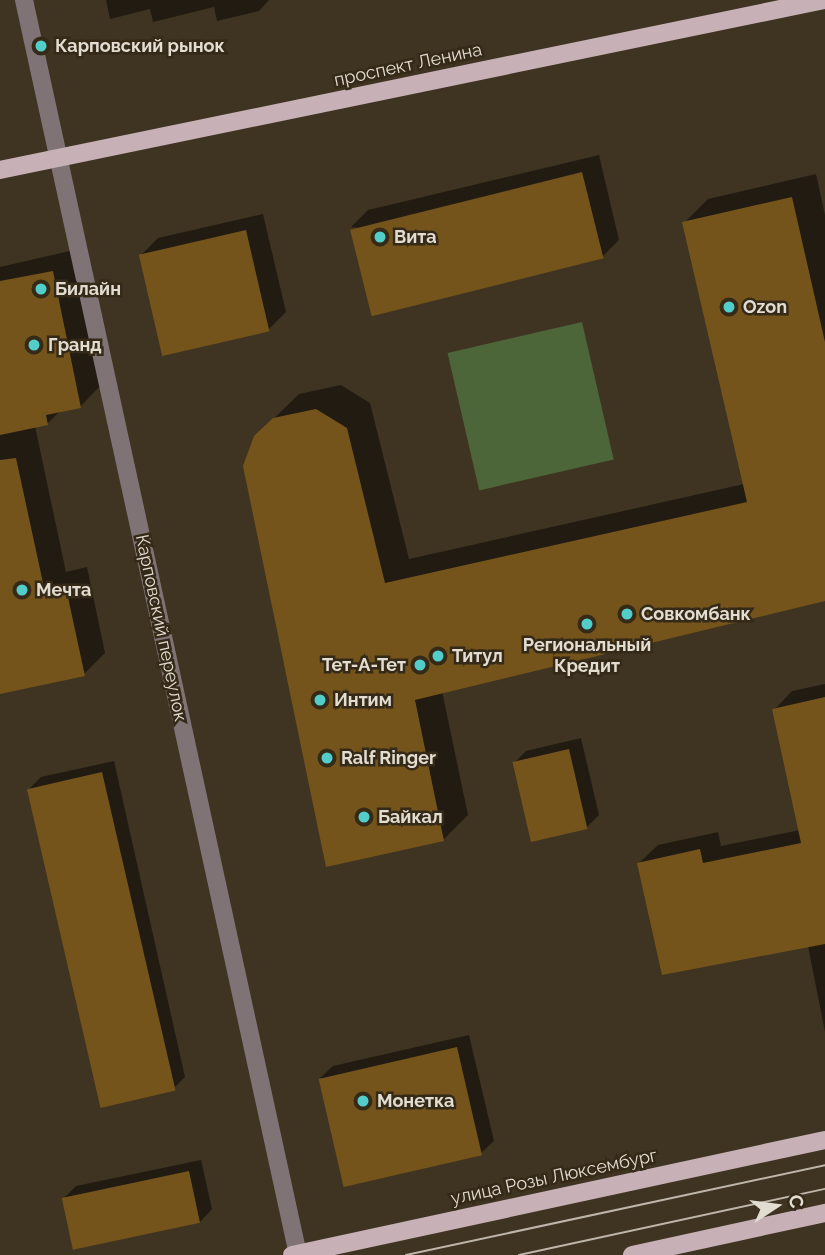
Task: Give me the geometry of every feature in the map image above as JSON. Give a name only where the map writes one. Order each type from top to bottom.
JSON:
[{"type":"main road","name":"проспект Ленина","points":[[0,170],[824,0]]},
{"type":"main road","name":"улица Розы Люксембург","points":[[296,1255],[825,1140]]},
{"type":"main road","points":[[632,1255],[825,1213]]},
{"type":"street","name":"Карповский переулок","points":[[24,0],[296,1255]]},
{"type":"green space","points":[[582,322],[614,459],[479,490],[448,353]]},
{"type":"building","points":[[582,172],[604,258],[372,316],[350,230]]},
{"type":"building","name":"Титул","points":[[792,197],[825,342],[825,601],[415,700],[444,841],[326,867],[243,466],[254,436],[273,418],[316,409],[347,428],[385,583],[747,502],[682,222]]},
{"type":"building","points":[[246,230],[269,331],[162,356],[139,255]]},
{"type":"building","name":"Гранд","points":[[53,271],[81,408],[46,415],[48,425],[0,435],[0,281]]},
{"type":"building","name":"Мечта","points":[[16,458],[45,592],[66,588],[85,676],[0,694],[0,460]]},
{"type":"building","points":[[825,697],[825,944],[662,975],[637,863],[700,849],[703,863],[801,843],[772,709]]},
{"type":"building","points":[[569,749],[587,829],[531,842],[512,762]]},
{"type":"building","points":[[102,772],[176,1091],[101,1108],[27,789]]},
{"type":"building","points":[[457,1047],[482,1155],[344,1187],[319,1079]]},
{"type":"building","points":[[189,1171],[200,1223],[73,1250],[62,1198]]},
{"type":"tram line","points":[[406,1255],[825,1165]]},
{"type":"tram line","points":[[519,1255],[825,1189]]},
{"type":"place","name":"Карповский рынок","points":[[41,46]]},
{"type":"place","name":"Вита","points":[[380,237]]},
{"type":"place","name":"Билайн","points":[[41,289]]},
{"type":"place","name":"Ozon","points":[[729,307]]},
{"type":"place","name":"Гранд","points":[[34,345]]},
{"type":"place","name":"Мечта","points":[[22,590]]},
{"type":"place","name":"Совкомбанк","points":[[627,614]]},
{"type":"place","name":"Региональный Кредит","points":[[587,624]]},
{"type":"place","name":"Титул","points":[[438,656]]},
{"type":"place","name":"Тет-А-Тет","points":[[420,665]]},
{"type":"place","name":"Интим","points":[[320,700]]},
{"type":"place","name":"Ralf Ringer","points":[[327,758]]},
{"type":"place","name":"Байкал","points":[[364,817]]},
{"type":"place","name":"Монетка","points":[[363,1101]]}]
